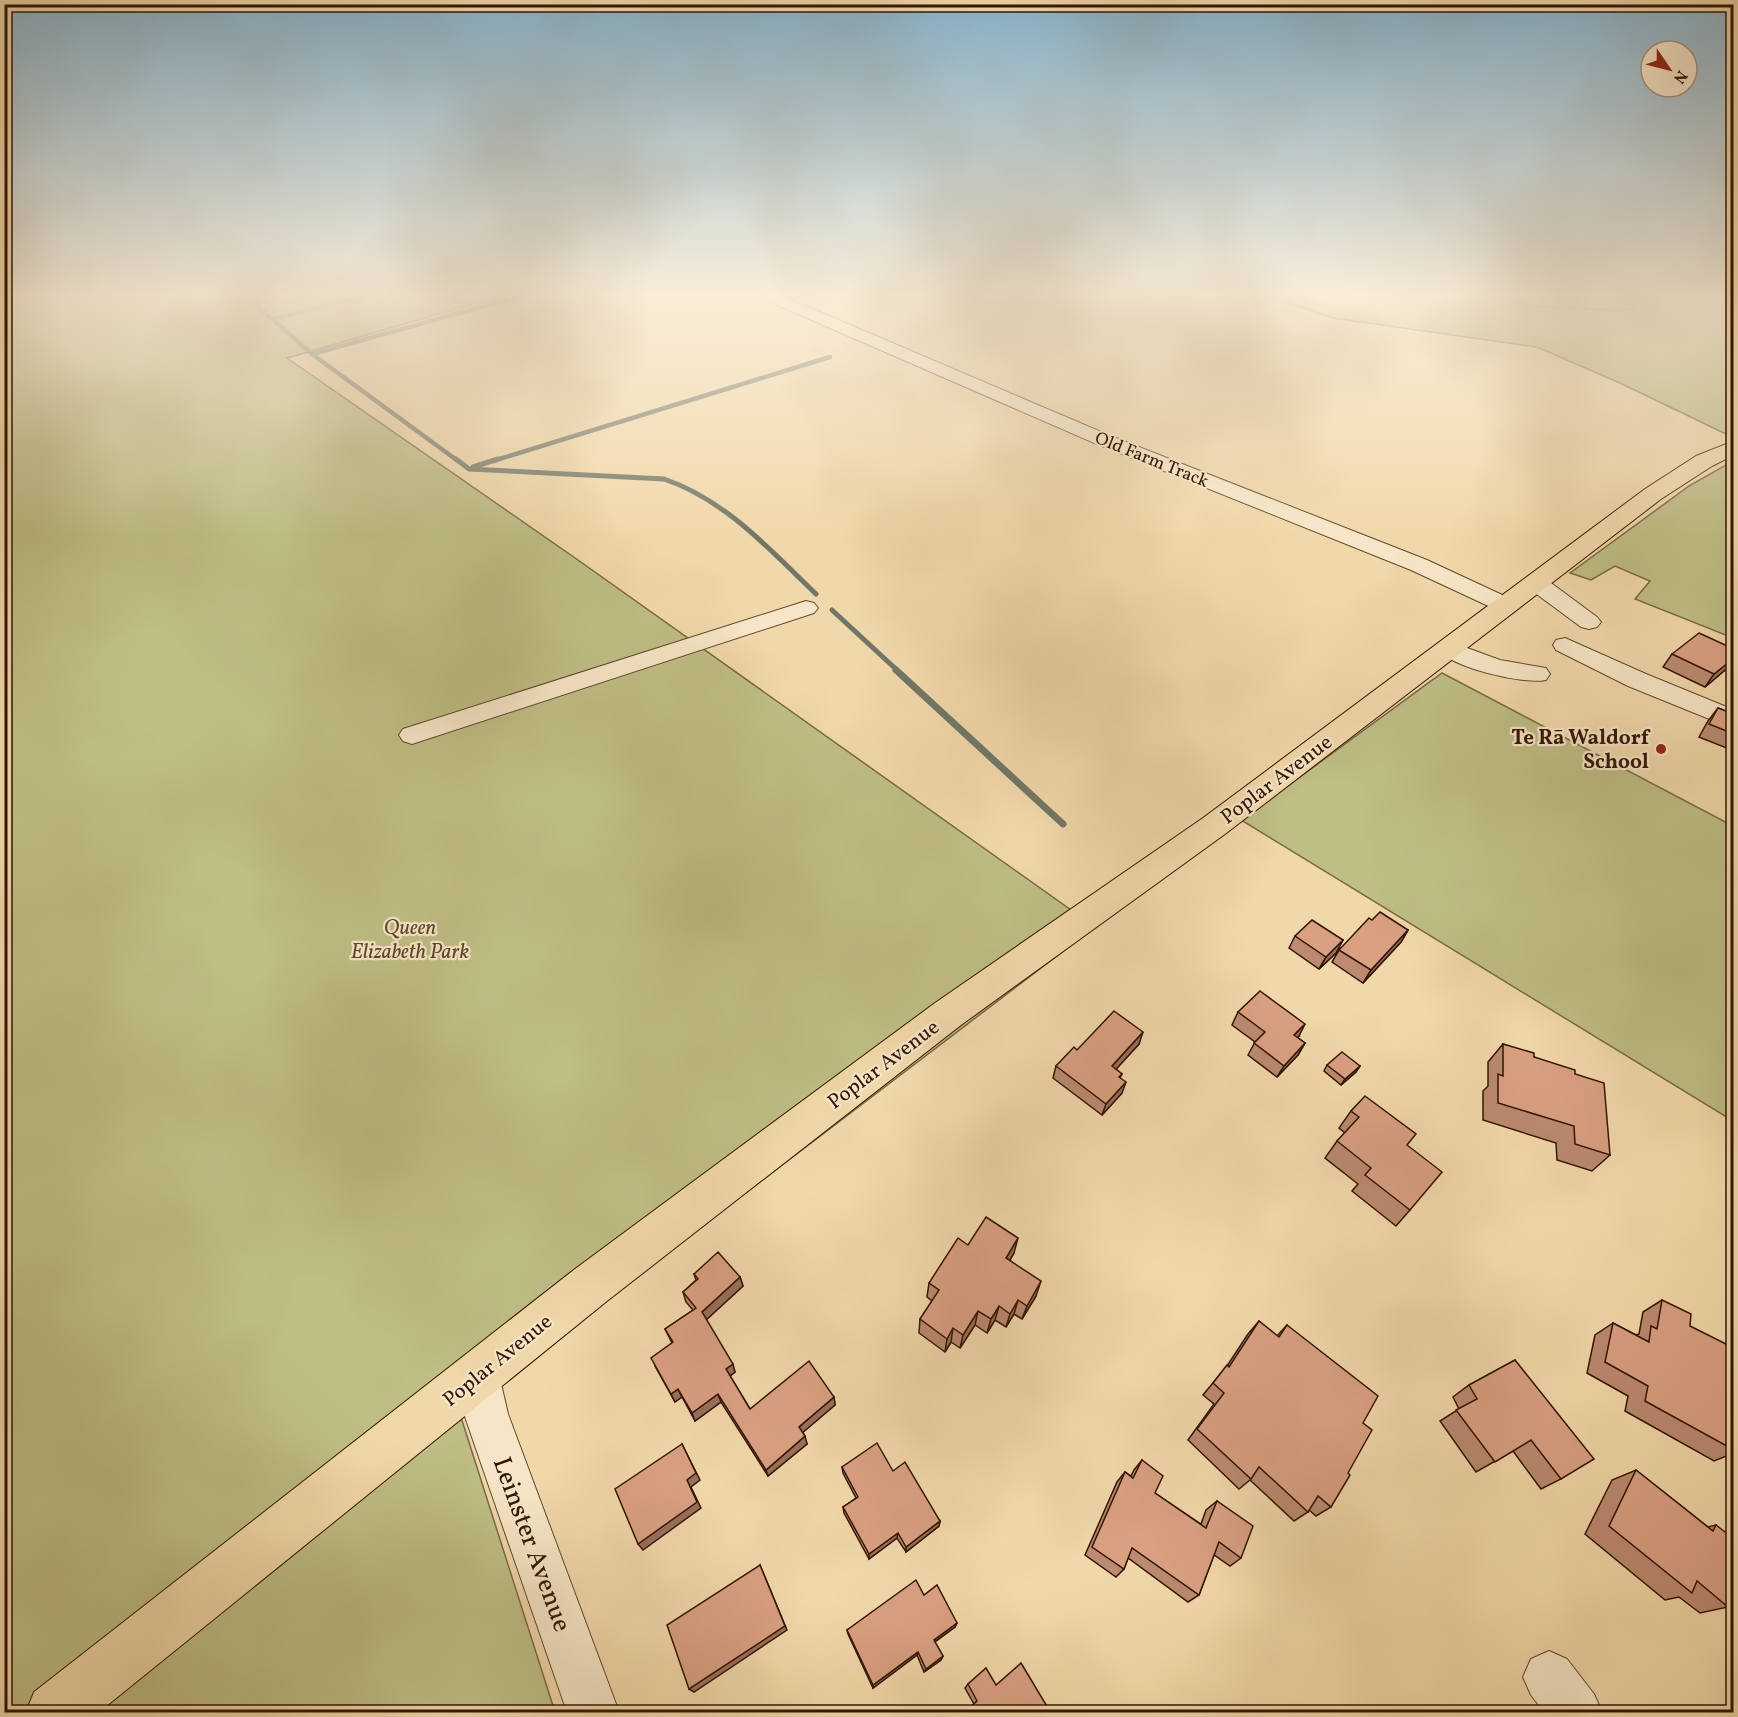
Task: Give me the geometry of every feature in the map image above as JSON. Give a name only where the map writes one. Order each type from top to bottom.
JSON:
[{"type":"main road","name":"Poplar Avenue","points":[[54,1713],[591,1285],[939,1021],[1205,832],[1653,494],[1704,461],[1734,447]]},
{"type":"street","name":"Old Farm Track","points":[[953,375],[1099,438],[1419,565],[1505,605]]},
{"type":"street","points":[[1535,582],[1589,622]]},
{"type":"street","points":[[412,735],[806,608]]},
{"type":"street","points":[[1565,645],[1637,680],[1734,720]]},
{"type":"street","points":[[1448,648],[1484,663],[1518,672],[1537,674]]},
{"type":"street","name":"Leinster Avenue","points":[[477,1375],[486,1414],[593,1713]]},
{"type":"green space","name":"Queen Elizabeth Park","points":[[5,375],[312,375],[578,560],[1095,927],[459,1411],[555,1712],[5,1712]]},
{"type":"green space","points":[[1602,375],[1733,375],[1733,435],[1730,436]]},
{"type":"green space","points":[[1733,461],[1733,638],[1635,599],[1650,581],[1615,566],[1591,580],[1570,573],[1689,486]]},
{"type":"green space","points":[[1442,673],[1733,826],[1733,1121],[1241,820]]},
{"type":"building","points":[[1699,633],[1734,649],[1734,658],[1714,674],[1672,654]]},
{"type":"building","points":[[1718,708],[1734,714],[1734,734],[1709,724]]},
{"type":"building","points":[[1380,912],[1408,930],[1371,970],[1339,950],[1369,918],[1372,920]]},
{"type":"building","points":[[1312,920],[1343,940],[1326,957],[1295,936]]},
{"type":"building","points":[[1260,991],[1305,1024],[1294,1035],[1305,1043],[1284,1066],[1254,1043],[1265,1032],[1238,1012]]},
{"type":"building","points":[[1114,1011],[1143,1032],[1112,1066],[1122,1074],[1119,1077],[1126,1082],[1106,1104],[1056,1066],[1074,1047],[1077,1050]]},
{"type":"building","points":[[1503,1044],[1534,1053],[1534,1057],[1575,1070],[1575,1074],[1604,1083],[1610,1155],[1575,1144],[1574,1126],[1498,1103],[1498,1074],[1503,1076]]},
{"type":"building","points":[[1342,1052],[1360,1066],[1345,1079],[1327,1065]]},
{"type":"building","points":[[1365,1096],[1416,1134],[1407,1145],[1442,1172],[1410,1210],[1365,1175],[1371,1168],[1337,1141],[1359,1117],[1351,1111]]},
{"type":"building","points":[[986,1217],[1018,1238],[1006,1258],[1041,1281],[1027,1306],[1018,1300],[1010,1314],[999,1306],[991,1319],[978,1311],[963,1335],[953,1328],[947,1339],[920,1319],[939,1290],[929,1283],[958,1238],[968,1245]]},
{"type":"building","points":[[718,1252],[740,1277],[702,1312],[733,1364],[726,1369],[750,1409],[809,1361],[834,1397],[799,1427],[805,1436],[766,1470],[718,1394],[692,1413],[678,1389],[671,1394],[651,1358],[673,1342],[665,1329],[696,1308],[683,1292],[698,1279],[694,1274]]},
{"type":"building","points":[[1662,1300],[1691,1314],[1690,1326],[1734,1348],[1734,1381],[1730,1412],[1734,1413],[1734,1450],[1645,1401],[1648,1386],[1605,1362],[1613,1323],[1649,1342],[1651,1326],[1657,1329]]},
{"type":"building","points":[[1259,1321],[1279,1337],[1287,1325],[1378,1396],[1363,1423],[1372,1430],[1331,1507],[1318,1496],[1308,1512],[1259,1467],[1251,1479],[1197,1429],[1224,1393],[1213,1383],[1227,1365],[1229,1367]]},
{"type":"building","points":[[1515,1360],[1594,1459],[1561,1479],[1531,1440],[1495,1462],[1456,1410],[1477,1399],[1469,1385]]},
{"type":"building","points":[[877,1443],[893,1471],[905,1462],[940,1521],[906,1547],[898,1533],[869,1554],[843,1507],[858,1497],[842,1467]]},
{"type":"building","points":[[682,1444],[696,1473],[687,1480],[697,1502],[638,1544],[615,1489]]},
{"type":"building","points":[[1142,1460],[1163,1476],[1155,1493],[1206,1528],[1217,1501],[1253,1526],[1241,1558],[1219,1542],[1199,1595],[1132,1548],[1124,1569],[1092,1547],[1125,1472],[1133,1478]]},
{"type":"building","points":[[1636,1470],[1713,1531],[1716,1525],[1734,1539],[1734,1593],[1728,1607],[1697,1581],[1692,1593],[1609,1526]]},
{"type":"building","points":[[760,1565],[785,1626],[689,1689],[667,1625]]},
{"type":"building","points":[[916,1580],[924,1595],[937,1585],[957,1623],[934,1640],[943,1656],[926,1669],[918,1652],[873,1685],[847,1630]]},
{"type":"building","points":[[1021,1663],[1051,1713],[964,1713],[977,1701],[968,1684],[986,1668],[996,1685]]},
{"type":"waterway","points":[[341,375],[458,461]]},
{"type":"waterway","points":[[493,461],[771,375]]},
{"type":"waterway","points":[[456,459],[469,469],[664,479],[686,488],[727,513],[764,544],[816,594]]},
{"type":"waterway","points":[[473,467],[498,459]]},
{"type":"waterway","points":[[832,610],[898,671]]},
{"type":"waterway","points":[[896,670],[1063,824]]},
{"type":"place","name":"Te Rā Waldorf School","points":[[1661,749]]}]
